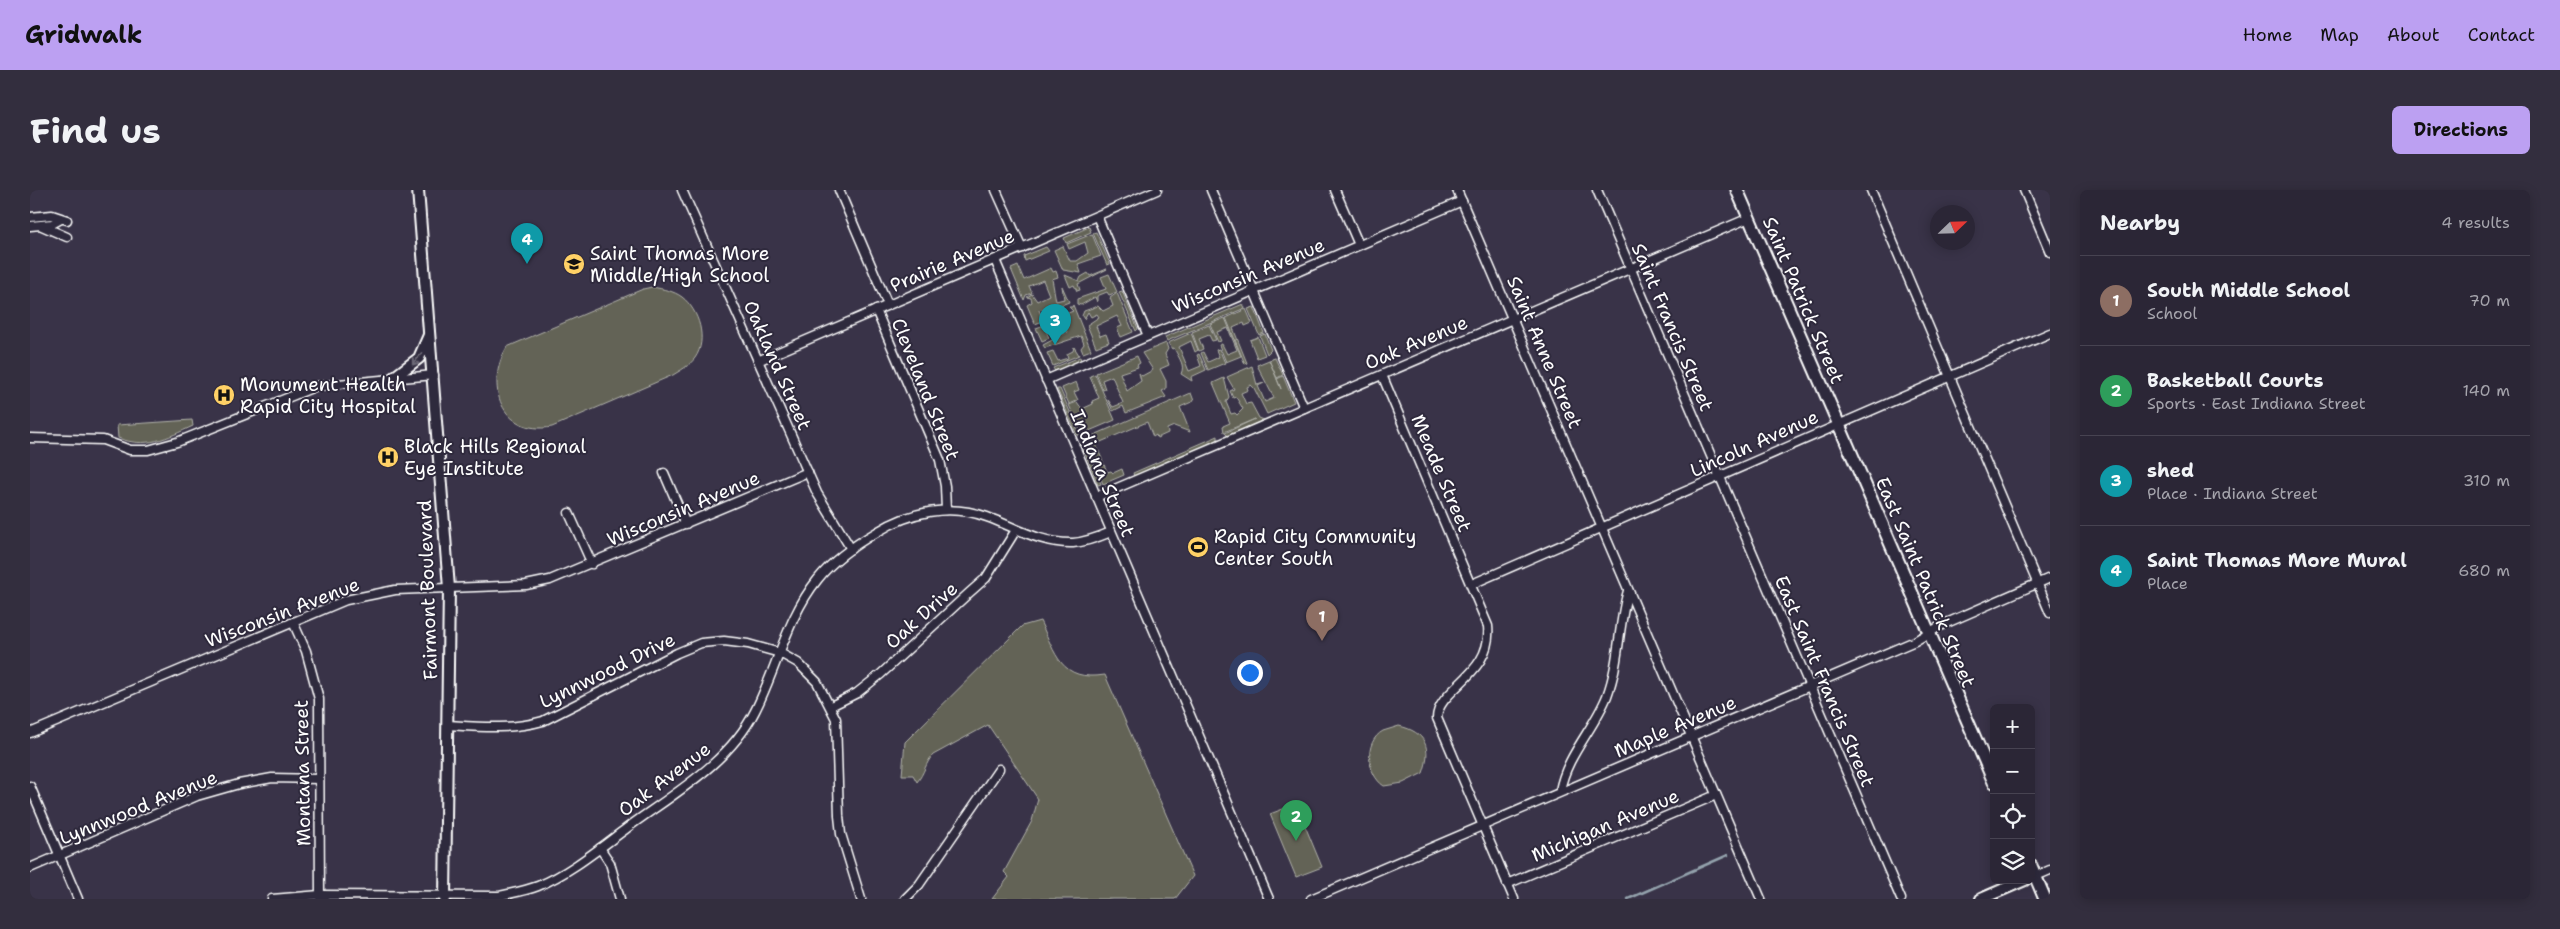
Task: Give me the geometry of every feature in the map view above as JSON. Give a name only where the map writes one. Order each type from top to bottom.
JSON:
[{"type":"main road","name":"Saint Patrick Street","points":[[1738,190],[1839,424]]},
{"type":"main road","name":"East Saint Patrick Street","points":[[1839,424],[1990,773]]},
{"type":"main road","points":[[2035,882],[2045,899]]},
{"type":"street","name":"Fairmont Boulevard","points":[[418,190],[434,375],[448,588],[445,898]]},
{"type":"street","name":"Oakland Street","points":[[682,190],[760,360],[808,472],[828,514],[851,549]]},
{"type":"street","name":"Cleveland Street","points":[[839,190],[888,305]]},
{"type":"street","points":[[996,190],[1022,248]]},
{"type":"street","name":"Prairie Avenue","points":[[760,360],[1157,190]]},
{"type":"street","points":[[1211,190],[1304,408]]},
{"type":"street","points":[[1336,190],[1359,245]]},
{"type":"street","name":"Saint Anne Street","points":[[1458,190],[1690,737],[1761,899]]},
{"type":"street","name":"Saint Francis Street","points":[[1597,190],[1719,476]]},
{"type":"street","points":[[1871,190],[2050,613]]},
{"type":"street","points":[[2024,190],[2050,252]]},
{"type":"street","name":"Wisconsin Avenue","points":[[1046,380],[1462,201]]},
{"type":"street","points":[[30,217],[52,215],[64,220],[52,224],[30,226]]},
{"type":"street","points":[[1097,216],[1148,336]]},
{"type":"street","name":"Oak Avenue","points":[[1096,497],[1749,218]]},
{"type":"street","points":[[40,225],[67,237]]},
{"type":"street","name":"Indiana Street","points":[[995,260],[1269,899]]},
{"type":"street","name":"Cleveland Street","points":[[876,310],[940,460],[945,486],[946,510]]},
{"type":"street","points":[[393,378],[419,358],[430,332]]},
{"type":"street","name":"Lincoln Avenue","points":[[1472,584],[2050,333]]},
{"type":"street","points":[[30,438],[103,440],[130,450],[155,449],[318,386],[434,375]]},
{"type":"street","name":"Meade Street","points":[[1382,375],[1472,584],[1488,626],[1488,644],[1472,673],[1442,702],[1437,711],[1437,718],[1514,899]]},
{"type":"street","name":"Wisconsin Avenue","points":[[30,733],[327,607],[369,594],[395,590],[541,583],[592,564],[808,472]]},
{"type":"street","points":[[664,473],[686,524]]},
{"type":"street","name":"East Saint Francis Street","points":[[1719,476],[1901,899]]},
{"type":"street","name":"Oak Avenue","points":[[272,899],[499,896],[521,892],[552,878],[600,848],[689,783],[723,755],[755,711],[804,600],[814,584],[829,567],[851,549],[892,522],[929,512],[946,510],[964,511],[986,516],[1041,540],[1074,543],[1091,540],[1111,532]]},
{"type":"street","points":[[569,514],[592,564]]},
{"type":"street","name":"Oak Drive","points":[[831,706],[857,693],[881,674],[986,578],[1016,530]]},
{"type":"street","name":"Maple Avenue","points":[[1311,899],[1560,791],[1915,641],[1928,633],[2050,578]]},
{"type":"street","points":[[1560,791],[1565,770],[1598,715],[1607,695],[1615,668],[1624,604],[1628,591]]},
{"type":"street","name":"Montana Street","points":[[293,622],[306,651],[319,699],[320,897]]},
{"type":"street","name":"Lynnwood Drive","points":[[448,725],[502,728],[543,721],[677,653],[701,643],[732,642],[780,652]]},
{"type":"street","points":[[780,652],[809,672],[831,706],[838,735],[840,825],[861,899]]},
{"type":"street","points":[[905,899],[919,885],[1000,769]]},
{"type":"street","name":"Lynnwood Avenue","points":[[30,868],[197,796],[239,784],[272,778],[319,780]]},
{"type":"street","points":[[30,786],[78,899]]},
{"type":"street","name":"Michigan Avenue","points":[[1507,884],[1716,795]]},
{"type":"street","points":[[600,848],[610,863],[620,899]]},
{"type":"street","points":[[2035,874],[2050,870]]},
{"type":"street","points":[[1982,899],[2013,884]]},
{"type":"green space","points":[[1089,227],[1091,232],[1066,243],[1064,238]]},
{"type":"green space","points":[[1096,232],[1110,264],[1107,265],[1093,233]]},
{"type":"green space","points":[[1092,234],[1101,256],[1078,264],[1081,273],[1063,270],[1054,250],[1063,246],[1070,261],[1077,261],[1088,253],[1085,242],[1069,249],[1067,244]]},
{"type":"green space","points":[[1046,247],[1049,251],[1025,261],[1024,256]]},
{"type":"green space","points":[[1018,266],[1024,280],[1051,268],[1053,272],[1056,271],[1058,277],[1052,279],[1056,301],[1064,299],[1062,286],[1069,302],[1051,309],[1049,306],[1039,310],[1043,321],[1035,324],[1027,305],[1032,302],[1031,298],[1027,297],[1032,294],[1037,301],[1049,295],[1043,280],[1029,286],[1032,293],[1026,295],[1024,300],[1011,269]]},
{"type":"green space","points":[[1107,269],[1078,284],[1080,290],[1077,291],[1074,285],[1070,287],[1065,275],[1079,281],[1081,277],[1088,273],[1090,276]]},
{"type":"green space","points":[[1109,274],[1117,292],[1109,295],[1107,292],[1097,296],[1097,302],[1095,297],[1081,305],[1077,304],[1077,299],[1106,289],[1101,277]]},
{"type":"green space","points":[[652,287],[664,289],[682,297],[693,309],[697,317],[700,326],[701,343],[695,358],[685,368],[673,375],[552,427],[534,428],[520,424],[509,416],[502,405],[497,377],[500,362],[507,347],[643,289]]},
{"type":"green space","points":[[1122,291],[1138,329],[1136,331],[1119,292]]},
{"type":"green space","points":[[1117,293],[1133,332],[1121,337],[1117,328],[1122,326],[1117,316],[1096,326],[1100,336],[1106,334],[1109,342],[1096,347],[1087,325],[1099,317],[1097,314],[1091,317],[1088,312],[1084,319],[1082,316],[1084,311],[1098,306],[1103,311],[1113,306],[1110,298]]},
{"type":"green space","points":[[1243,304],[1245,308],[1167,341],[1165,337]]},
{"type":"green space","points":[[1073,305],[1091,350],[1083,353],[1081,348],[1084,344],[1081,336],[1045,348],[1043,345],[1067,332],[1062,321],[1045,328],[1049,338],[1042,341],[1036,328],[1061,319],[1061,316],[1073,311],[1069,307]]},
{"type":"green space","points":[[1254,307],[1264,333],[1259,335],[1248,309]]},
{"type":"green space","points":[[1246,309],[1252,323],[1245,326],[1244,323],[1233,328],[1247,363],[1245,364],[1226,318]]},
{"type":"green space","points":[[1225,318],[1241,356],[1226,362],[1219,345],[1222,344],[1227,354],[1237,350],[1228,328],[1217,332],[1221,341],[1218,342],[1210,324]]},
{"type":"green space","points":[[1209,325],[1216,340],[1212,341],[1209,335],[1199,339],[1203,349],[1199,351],[1192,332]]},
{"type":"green space","points":[[1191,333],[1198,350],[1195,352],[1191,341],[1179,347],[1189,371],[1201,366],[1197,355],[1199,354],[1206,370],[1191,377],[1192,381],[1181,374],[1181,362],[1174,348],[1172,349],[1168,343]]},
{"type":"green space","points":[[1265,334],[1271,350],[1267,354],[1260,336]]},
{"type":"green space","points":[[1258,337],[1265,355],[1257,358],[1250,340]]},
{"type":"green space","points":[[1166,343],[1168,349],[1165,354],[1169,365],[1160,369],[1166,381],[1166,389],[1162,391],[1166,397],[1126,413],[1123,406],[1113,411],[1108,400],[1113,407],[1123,403],[1112,376],[1102,380],[1105,389],[1103,390],[1096,373],[1137,356],[1140,363],[1137,365],[1138,367],[1120,373],[1127,391],[1141,381],[1139,373],[1142,376],[1153,370],[1142,353]]},
{"type":"green space","points":[[1074,347],[1079,355],[1053,366],[1047,353],[1053,351],[1058,361],[1068,358],[1067,354],[1073,351]]},
{"type":"green space","points":[[1219,349],[1225,363],[1208,370],[1201,353],[1203,352],[1208,362],[1219,357],[1216,350]]},
{"type":"green space","points":[[1080,357],[1081,360],[1055,371],[1053,368]]},
{"type":"green space","points":[[1275,358],[1283,375],[1277,378],[1269,360]]},
{"type":"green space","points":[[1269,360],[1281,389],[1277,379],[1283,376],[1294,402],[1267,414],[1254,388],[1251,385],[1247,387],[1248,390],[1241,393],[1246,404],[1251,403],[1259,418],[1264,420],[1228,436],[1225,433],[1255,419],[1224,432],[1223,426],[1230,423],[1213,383],[1224,378],[1229,397],[1226,402],[1231,414],[1235,413],[1237,415],[1243,409],[1236,397],[1233,398],[1230,391],[1234,389],[1227,377],[1252,366],[1257,385],[1264,383],[1258,386],[1265,402],[1274,398],[1257,365]]},
{"type":"green space","points":[[1095,374],[1115,420],[1082,434],[1069,405],[1077,402],[1082,409],[1093,404],[1092,401],[1099,398],[1090,376]]},
{"type":"green space","points":[[1076,382],[1079,390],[1074,392],[1078,400],[1069,404],[1062,388]]},
{"type":"green space","points":[[1057,389],[1060,389],[1080,435],[1077,435]]},
{"type":"green space","points":[[1191,393],[1194,401],[1180,407],[1190,432],[1174,426],[1167,429],[1168,433],[1157,438],[1156,435],[1153,437],[1147,422],[1096,444],[1107,472],[1111,471],[1113,473],[1122,469],[1124,475],[1103,484],[1085,439]]},
{"type":"green space","points":[[192,420],[193,426],[156,441],[138,442],[118,438],[117,425]]},
{"type":"green space","points":[[1218,436],[1218,440],[1134,476],[1133,473]]},
{"type":"green space","points":[[1083,441],[1101,484],[1098,485],[1081,443]]},
{"type":"green space","points":[[1040,621],[1056,654],[1069,670],[1090,676],[1105,675],[1193,876],[1175,899],[992,899],[1009,877],[1004,872],[1032,821],[1038,799],[988,725],[933,755],[917,782],[913,775],[902,775],[905,742],[1022,626]]},
{"type":"green space","points":[[1399,726],[1415,732],[1421,737],[1426,749],[1426,764],[1423,773],[1403,783],[1384,786],[1378,781],[1371,767],[1370,750],[1372,743],[1383,731]]},
{"type":"green space","points":[[1296,804],[1322,867],[1296,877],[1270,814]]},
{"type":"waterway","points":[[1628,899],[1728,855]]},
{"type":"place","name":"Saint Thomas More Mural","points":[[527,264]]},
{"type":"place","name":"Saint Thomas More Middle/High School","points":[[574,264]]},
{"type":"place","name":"shed","points":[[1055,345]]},
{"type":"place","name":"Monument Health Rapid City Hospital","points":[[224,395]]},
{"type":"place","name":"Black Hills Regional Eye Institute","points":[[388,457]]},
{"type":"place","name":"Rapid City Community Center South","points":[[1198,547]]},
{"type":"place","name":"South Middle School","points":[[1322,641]]},
{"type":"place","name":"Basketball Courts","points":[[1296,841]]}]
